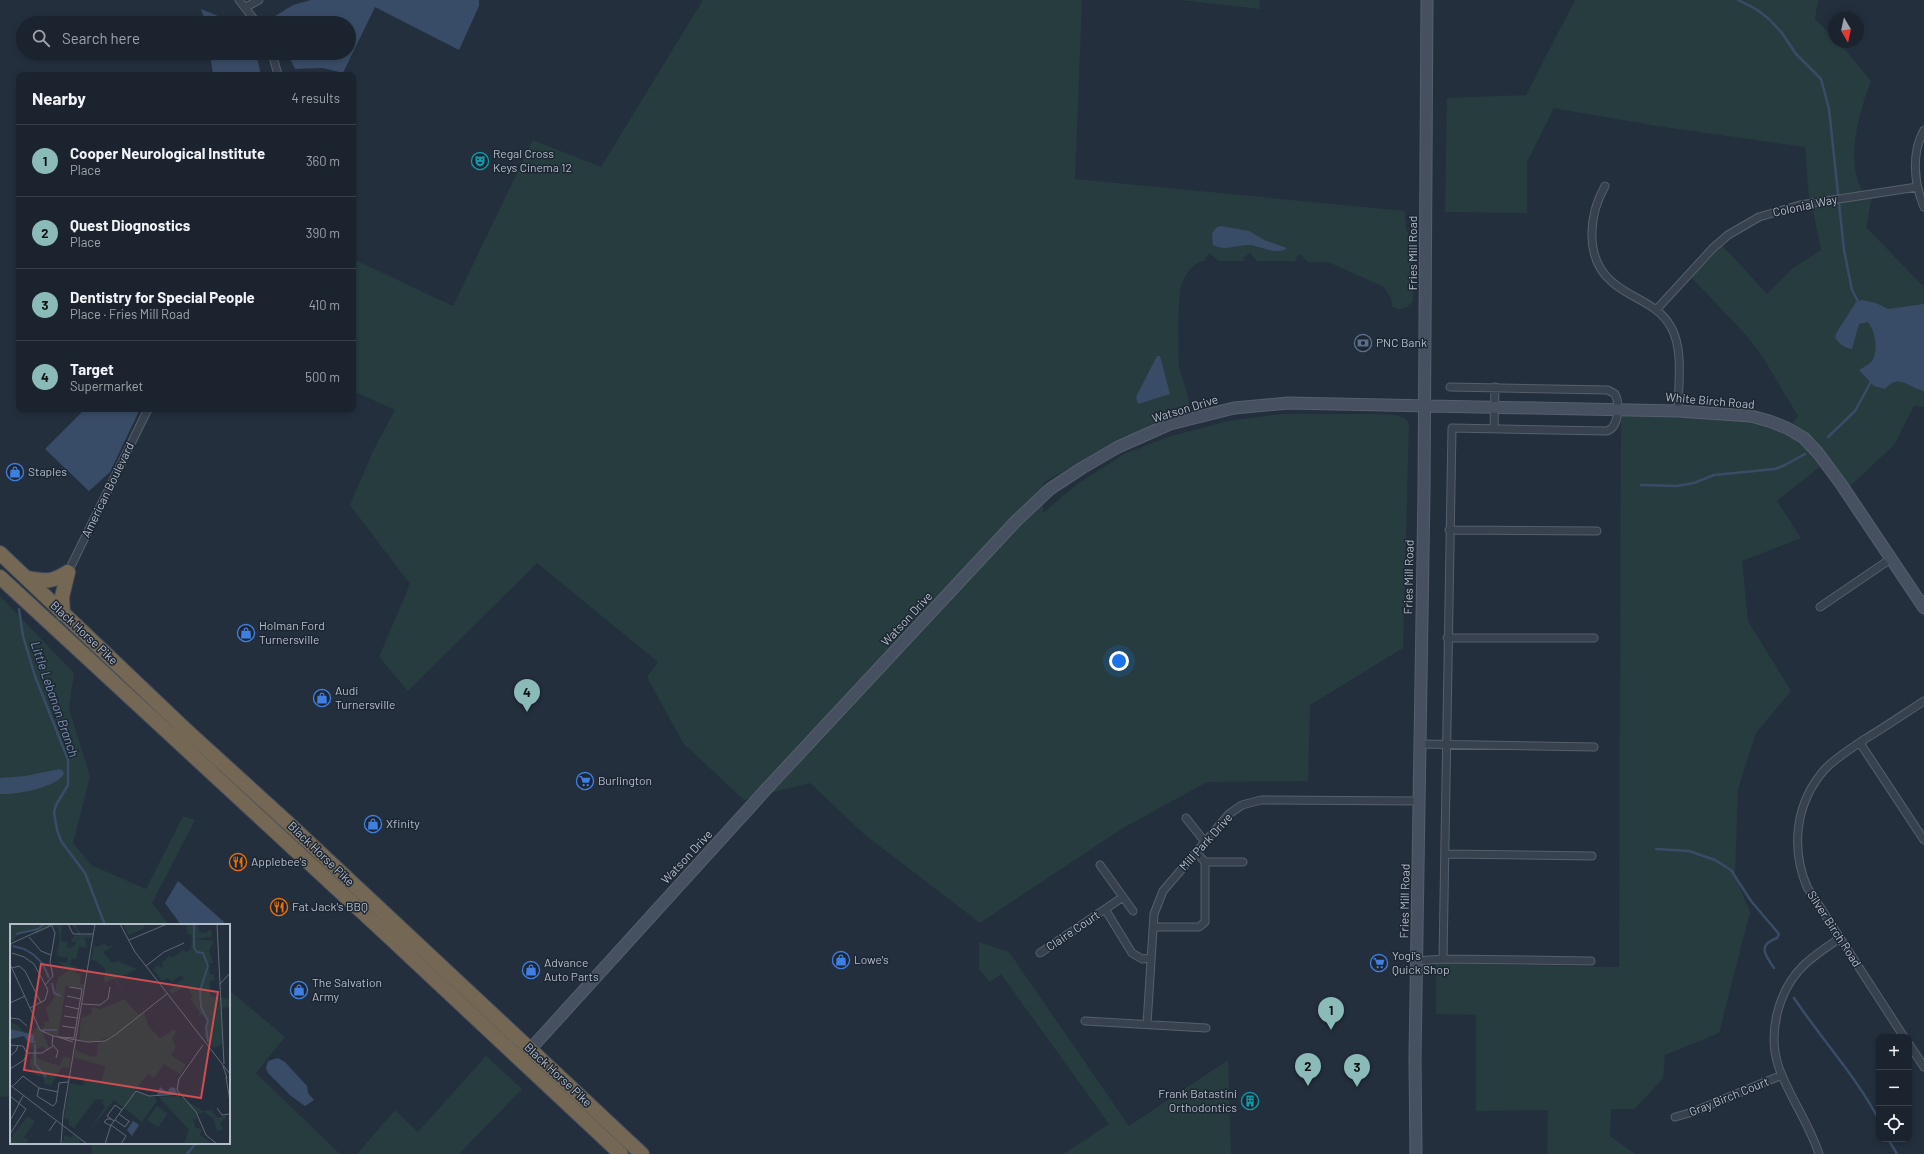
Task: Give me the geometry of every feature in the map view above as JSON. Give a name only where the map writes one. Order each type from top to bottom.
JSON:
[{"type":"highway","name":"Black Horse Pike","points":[[0,553],[181,725],[642,1154]]},
{"type":"highway","points":[[26,578],[48,581],[55,580],[68,572]]},
{"type":"highway","points":[[63,614],[62,597],[68,572]]},
{"type":"highway","name":"Black Horse Pike","points":[[0,577],[243,801],[621,1154]]},
{"type":"highway","points":[[243,801],[248,799],[259,802],[288,823]]},
{"type":"street","points":[[239,0],[252,16]]},
{"type":"street","points":[[246,7],[259,0]]},
{"type":"street","name":"Fries Mill Road","points":[[1416,1154],[1427,0]]},
{"type":"street","points":[[274,60],[277,72]]},
{"type":"street","points":[[1924,130],[1917,151],[1917,187],[1924,207]]},
{"type":"street","points":[[1605,186],[1596,204],[1592,226],[1593,246],[1598,265],[1611,282],[1656,310],[1668,323],[1676,342],[1678,358],[1678,410]]},
{"type":"street","name":"Colonial Way","points":[[1656,310],[1713,248],[1736,230],[1759,217],[1780,210],[1841,198],[1917,187]]},
{"type":"street","points":[[1443,960],[1449,530],[1452,428],[1607,430],[1614,426],[1617,409],[1617,398],[1612,391],[1608,390],[1450,387]]},
{"type":"street","points":[[1494,429],[1495,388]]},
{"type":"street","name":"Watson Drive","points":[[521,1060],[771,784],[1010,527],[1050,489],[1118,447],[1170,424],[1234,408],[1288,403],[1424,406]]},
{"type":"street","name":"White Birch Road","points":[[1424,406],[1678,410],[1751,416],[1787,428],[1804,438],[1832,471],[1892,558],[1924,608]]},
{"type":"street","name":"American Boulevard","points":[[68,572],[147,412]]},
{"type":"street","points":[[1449,530],[1597,531]]},
{"type":"street","points":[[1820,607],[1892,558]]},
{"type":"street","points":[[1448,638],[1594,638]]},
{"type":"street","name":"Silver Birch Road","points":[[1902,1034],[1815,901],[1804,879],[1798,860],[1798,833],[1803,806],[1816,781],[1835,761],[1924,701]]},
{"type":"street","points":[[1860,743],[1924,840]]},
{"type":"street","points":[[1420,744],[1594,747]]},
{"type":"street","name":"Mill Park Drive","points":[[1147,1024],[1155,927],[1154,914],[1163,891],[1229,814],[1242,805],[1261,800],[1420,801]]},
{"type":"street","points":[[1186,818],[1205,842]]},
{"type":"street","points":[[1155,927],[1199,927],[1205,922],[1205,862],[1196,852]]},
{"type":"street","points":[[1445,854],[1592,856]]},
{"type":"street","points":[[1205,862],[1243,862]]},
{"type":"street","points":[[1100,865],[1133,911]]},
{"type":"street","name":"Claire Court","points":[[1040,952],[1123,897]]},
{"type":"street","name":"Claire Court","points":[[1105,909],[1132,953],[1142,959],[1152,958]]},
{"type":"street","points":[[1818,1154],[1811,1133],[1782,1075],[1776,1056],[1774,1034],[1777,1014],[1785,991],[1802,967],[1840,938]]},
{"type":"street","points":[[1417,961],[1590,961]]},
{"type":"street","points":[[1085,1020],[1206,1028]]},
{"type":"street","points":[[1912,1049],[1924,1067]]},
{"type":"street","name":"Gray Birch Court","points":[[1675,1117],[1693,1112],[1782,1075]]},
{"type":"green space","points":[[703,0],[1082,0],[1075,179],[1405,211],[1406,228],[1413,249],[1413,300],[1404,309],[1398,309],[1392,306],[1391,298],[1384,287],[1328,262],[1308,262],[1300,254],[1295,258],[1297,261],[1257,261],[1250,253],[1243,258],[1246,261],[1218,261],[1210,253],[1205,258],[1208,260],[1194,265],[1183,281],[1179,300],[1179,366],[1188,397],[1189,409],[1187,413],[1121,438],[1043,483],[1043,513],[1076,485],[1124,454],[1168,437],[1228,421],[1282,414],[1378,414],[1395,415],[1404,418],[1409,423],[1403,648],[1310,705],[1308,781],[1207,782],[1123,828],[980,923],[864,834],[810,783],[744,800],[683,743],[647,677],[658,662],[537,563],[408,691],[379,657],[410,584],[350,505],[374,449],[395,410],[356,392],[356,260],[453,306],[533,140],[601,167]]},
{"type":"green space","points":[[1181,0],[1260,0],[1259,9]]},
{"type":"green space","points":[[1575,0],[1818,0],[1815,19],[1828,32],[1828,48],[1844,48],[1871,81],[1862,106],[1854,149],[1857,176],[1861,188],[1872,198],[1866,227],[1924,287],[1924,407],[1914,406],[1894,445],[1847,489],[1827,461],[1777,501],[1801,538],[1742,561],[1748,621],[1791,691],[1756,733],[1738,789],[1735,876],[1750,912],[1719,1033],[1665,1055],[1663,1078],[1635,1109],[1611,1109],[1610,1136],[1635,1154],[1547,1154],[1548,1110],[1476,1111],[1476,1015],[1436,1014],[1436,963],[1619,967],[1621,410],[1742,413],[1789,428],[1798,416],[1762,356],[1745,334],[1691,277],[1722,245],[1767,294],[1793,268],[1821,250],[1809,198],[1805,147],[1657,126],[1554,108],[1527,162],[1527,213],[1445,212],[1447,98],[1526,95]]},
{"type":"green space","points":[[0,596],[74,673],[69,709],[90,776],[73,843],[91,865],[146,889],[183,816],[195,820],[152,903],[168,924],[10,924],[10,1096],[0,1097]]},
{"type":"green space","points":[[979,942],[1009,952],[1129,1126],[1228,1060],[1231,1154],[1064,1154],[1109,1124],[1001,974],[990,982],[979,969]]},
{"type":"green space","points":[[230,991],[285,1037],[256,1073],[340,1154],[92,1154],[91,1144],[230,1144]]},
{"type":"green space","points":[[486,1056],[522,1089],[459,1154],[357,1154],[395,1110],[418,1132]]},
{"type":"water","points":[[311,0],[479,0],[479,6],[459,50],[375,7],[356,46],[356,16],[275,16],[293,5]]},
{"type":"water","points":[[201,9],[218,16],[204,16]]},
{"type":"water","points":[[211,60],[258,60],[260,72],[213,72]]},
{"type":"water","points":[[290,60],[349,60],[343,72],[323,68],[295,69]]},
{"type":"water","points":[[1221,226],[1249,231],[1264,240],[1287,248],[1274,251],[1250,245],[1227,248],[1218,247],[1213,245],[1212,233],[1217,227]]},
{"type":"water","points":[[1862,300],[1876,303],[1888,309],[1924,304],[1924,391],[1903,382],[1895,382],[1890,384],[1885,389],[1874,386],[1859,370],[1872,361],[1875,352],[1876,346],[1873,330],[1868,322],[1859,324],[1852,349],[1844,346],[1836,339],[1835,337],[1837,332],[1856,302]]},
{"type":"water","points":[[1157,356],[1160,356],[1170,394],[1138,404],[1136,397]]},
{"type":"water","points":[[82,412],[139,412],[110,472],[89,491],[45,449]]},
{"type":"water","points":[[60,769],[64,774],[59,779],[44,787],[25,792],[0,794],[0,778],[25,776]]},
{"type":"water","points":[[178,881],[224,922],[223,924],[180,924],[165,903]]},
{"type":"water","points":[[278,1058],[285,1062],[307,1086],[308,1093],[314,1100],[305,1106],[291,1096],[268,1073],[266,1068],[268,1061]]},
{"type":"waterway","points":[[1738,0],[1756,9],[1769,19],[1782,33],[1796,54],[1821,79],[1829,109],[1844,250],[1852,290],[1859,303]]},
{"type":"waterway","points":[[1828,437],[1855,411],[1872,380]]},
{"type":"waterway","points":[[1641,485],[1677,486],[1694,483],[1714,475],[1775,469],[1805,454]]},
{"type":"waterway","name":"Little Lebanon Branch","points":[[19,609],[23,636],[35,676],[68,760],[68,785],[56,805],[54,812],[57,830],[61,841],[85,873],[105,924]]},
{"type":"waterway","points":[[1656,849],[1689,851],[1715,860],[1731,870],[1751,901],[1779,934],[1777,938],[1765,947],[1766,955],[1774,968]]},
{"type":"waterway","points":[[1794,998],[1860,1088],[1876,1115]]},
{"type":"waterway","points":[[1890,1142],[1897,1154]]},
{"type":"waterway","name":"Little Lebanon Branch","points":[[187,1154],[195,1144]]},
{"type":"place","name":"Regal Cross Keys Cinema 12","points":[[480,161]]},
{"type":"place","name":"PNC Bank","points":[[1363,343]]},
{"type":"place","name":"Staples","points":[[15,472]]},
{"type":"place","name":"Holman Ford Turnersville","points":[[246,633]]},
{"type":"place","name":"Audi Turnersville","points":[[322,698]]},
{"type":"place","name":"Target","points":[[527,712]]},
{"type":"place","name":"Burlington","points":[[585,781]]},
{"type":"place","name":"Xfinity","points":[[373,824]]},
{"type":"place","name":"Applebee's","points":[[238,862]]},
{"type":"place","name":"Fat Jack's BBQ","points":[[279,907]]},
{"type":"place","name":"Lowe's","points":[[841,960]]},
{"type":"place","name":"Yogi's Quick Shop","points":[[1379,963]]},
{"type":"place","name":"Advance Auto Parts","points":[[531,970]]},
{"type":"place","name":"The Salvation Army","points":[[299,990]]},
{"type":"place","name":"Cooper Neurological Institute","points":[[1331,1030]]},
{"type":"place","name":"Quest Diognostics","points":[[1308,1086]]},
{"type":"place","name":"Dentistry for Special People","points":[[1357,1087]]},
{"type":"place","name":"Frank Batastini Orthodontics","points":[[1250,1101]]}]
